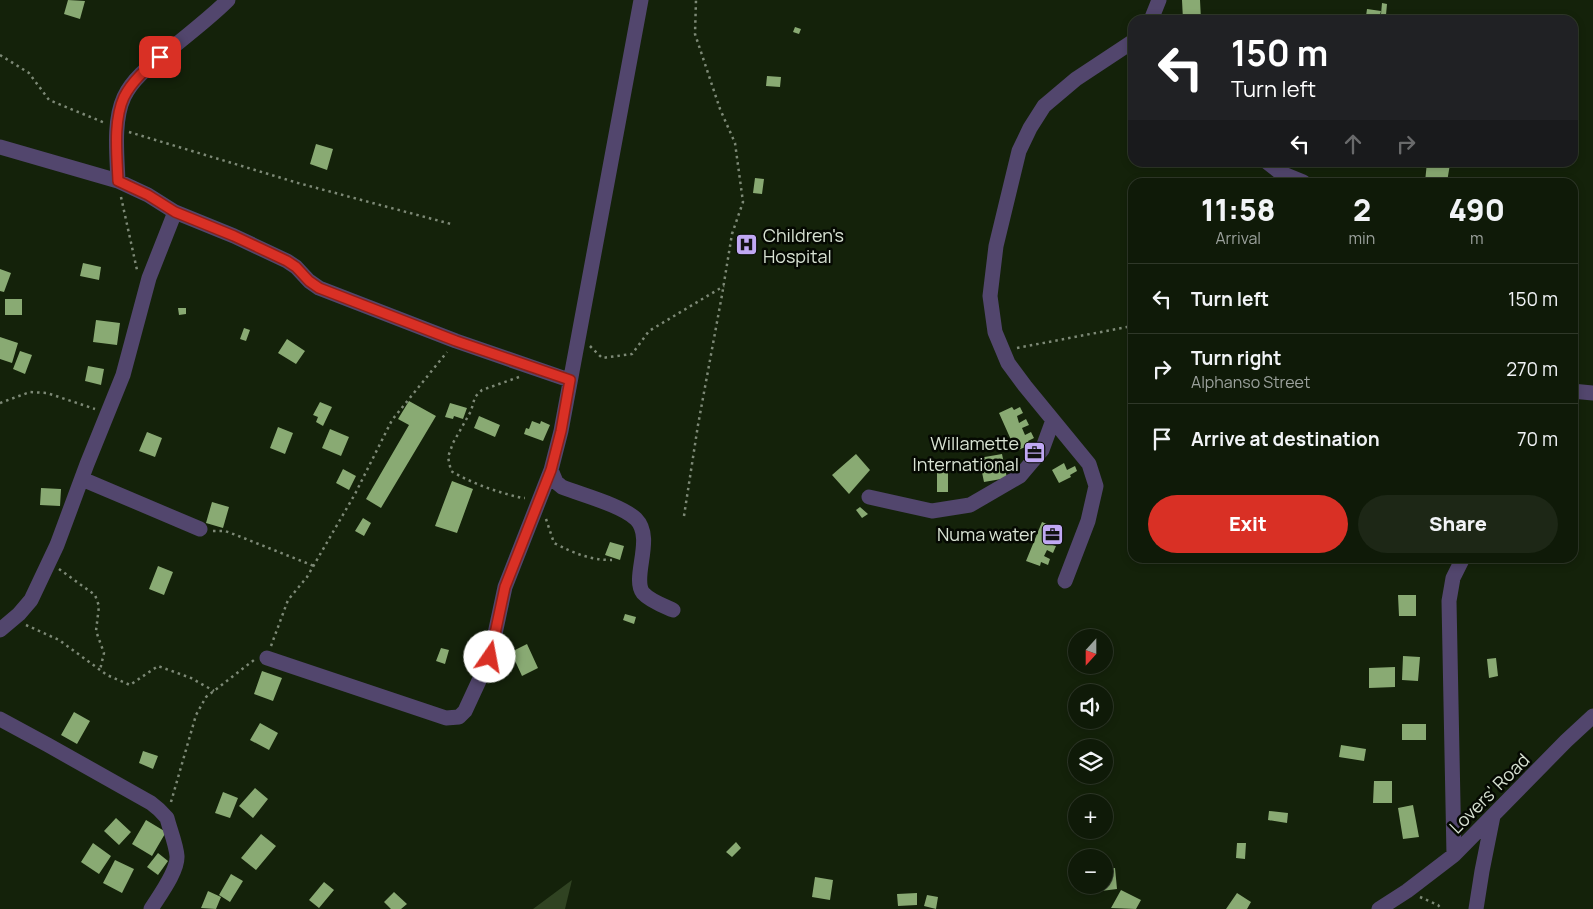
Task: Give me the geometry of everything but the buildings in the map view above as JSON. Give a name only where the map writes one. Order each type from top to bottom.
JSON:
[{"type":"street","points":[[118,181],[118,129],[122,104],[133,82],[150,65],[228,0]]},
{"type":"street","points":[[267,658],[446,718],[459,717],[465,711],[490,657],[505,587],[551,470],[561,431],[641,0]]},
{"type":"street","points":[[1153,15],[1160,0]]},
{"type":"street","points":[[1065,581],[1088,521],[1096,486],[1089,464],[1008,364],[995,332],[990,296],[996,246],[1019,152],[1030,128],[1044,106],[1076,79],[1128,45]]},
{"type":"street","points":[[0,147],[118,181],[148,195],[175,212],[234,236],[287,261],[319,288],[456,341],[570,380]]},
{"type":"street","points":[[1274,167],[1294,178]]},
{"type":"street","points":[[4,627],[31,600],[49,563],[128,359],[161,243],[175,212]]},
{"type":"street","points":[[1578,392],[1593,393]]},
{"type":"street","points":[[869,497],[932,511],[970,505],[1020,476],[1042,450],[1053,420]]},
{"type":"street","points":[[551,470],[556,482],[562,487],[626,511],[636,520],[642,533],[644,549],[640,582],[643,593],[674,610]]},
{"type":"street","points":[[82,479],[200,529]]},
{"type":"street","points":[[1454,855],[1449,601],[1453,578],[1460,563]]},
{"type":"street","name":"Lovers' Road","points":[[1379,909],[1407,891],[1454,855],[1593,716]]},
{"type":"street","points":[[0,719],[48,744],[160,809],[167,818],[177,856],[177,863],[152,909]]},
{"type":"street","points":[[1476,909],[1493,816]]},
{"type":"path","points":[[684,516],[732,234],[743,202],[735,143],[720,109],[695,34],[696,0]]},
{"type":"path","points":[[0,55],[29,73],[49,100],[118,129],[298,183],[451,224]]},
{"type":"path","points":[[118,181],[138,273]]},
{"type":"path","points":[[578,334],[602,358],[632,354],[649,331],[724,286]]},
{"type":"path","points":[[1003,350],[1126,327],[1128,330]]},
{"type":"path","points":[[167,818],[196,715],[206,697],[253,661],[267,658],[288,600],[308,577],[392,420],[456,341]]},
{"type":"path","points":[[539,370],[482,390],[475,397],[471,411],[453,443],[448,458],[451,471],[464,479],[499,493],[522,498],[540,499],[554,543],[576,554],[595,560],[612,560]]},
{"type":"path","points":[[0,403],[30,392],[48,393],[108,414]]},
{"type":"path","points":[[200,529],[230,533],[314,566]]},
{"type":"path","points":[[49,563],[95,595],[99,606],[96,631],[104,653],[100,670]]},
{"type":"path","points":[[4,627],[28,625],[59,640],[100,670],[130,685],[158,666],[191,678],[214,691]]},
{"type":"path","points":[[1407,891],[1438,905],[1441,909]]},
{"type":"green space","points":[[572,880],[565,909],[533,909]]},
{"type":"place","name":"Children's Hospital","points":[[747,245]]},
{"type":"place","name":"Willamette International","points":[[1035,453]]},
{"type":"place","name":"Numa water","points":[[1052,534]]},
{"type":"route","points":[[160,57],[133,82],[124,96],[118,129],[118,181],[148,195],[175,212],[234,236],[287,261],[319,288],[456,341],[570,380],[561,431],[551,470],[505,587],[490,657]]}]
